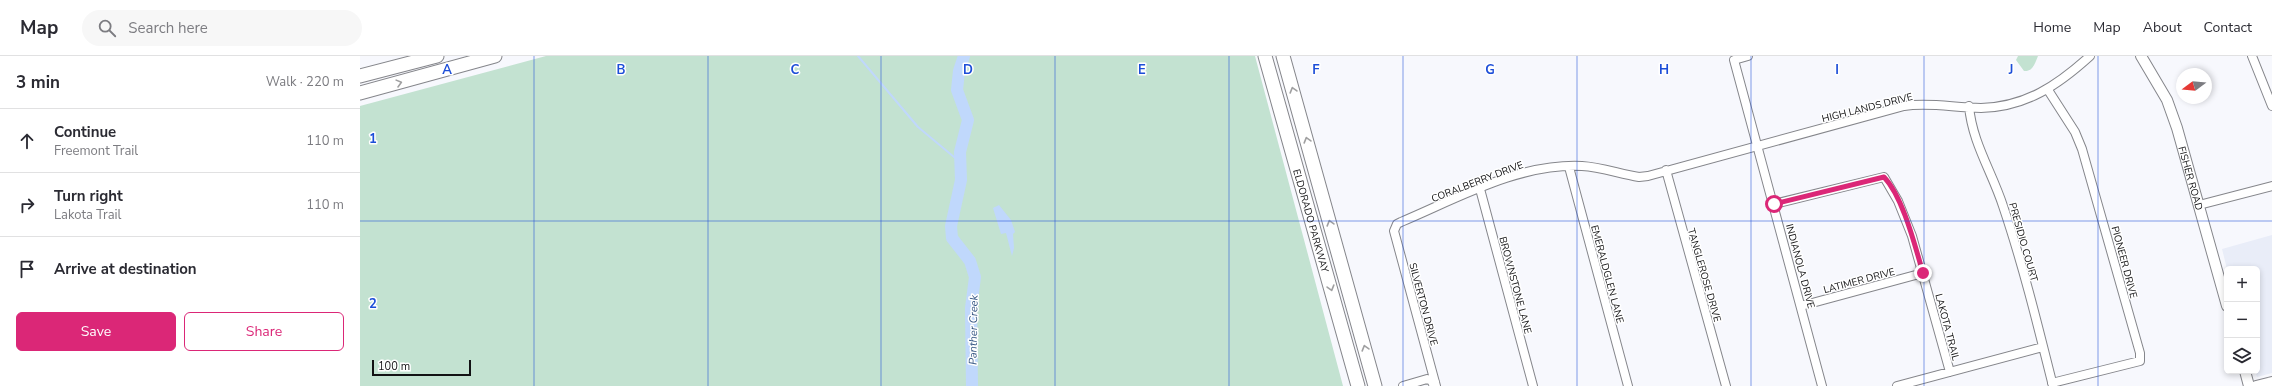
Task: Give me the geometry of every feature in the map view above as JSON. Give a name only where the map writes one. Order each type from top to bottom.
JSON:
[{"type":"main road","points":[[360,76],[437,56]]},
{"type":"main road","points":[[360,92],[495,56]]},
{"type":"main road","name":"ELDORADO PARKWAY","points":[[1265,56],[1358,386]]},
{"type":"main road","name":"ELDORADO PARKWAY","points":[[1283,56],[1375,386]]},
{"type":"main road","points":[[1286,129],[1302,124]]},
{"type":"street","name":"INDIANOLA DRIVE","points":[[1748,56],[1734,60],[1822,386]]},
{"type":"street","name":"HIGH LANDS DRIVE","points":[[1756,146],[1904,106],[1918,104],[1968,106],[1980,108],[1997,106],[2048,90],[2090,56]]},
{"type":"street","name":"FISHER ROAD","points":[[2140,56],[2167,100],[2199,205],[2226,302]]},
{"type":"street","points":[[2252,56],[2272,106]]},
{"type":"street","name":"PIONEER DRIVE","points":[[2048,90],[2082,149],[2140,353],[2140,361],[2053,384]]},
{"type":"street","name":"PRESIDIO COURT","points":[[1968,106],[1972,132],[1996,186],[2016,245],[2053,384]]},
{"type":"street","name":"CORALBERRY DRIVE","points":[[1395,227],[1401,222],[1480,189],[1536,169],[1588,166],[1639,177],[1756,146]]},
{"type":"street","name":"EMERALDGLEN LANE","points":[[1569,167],[1628,386]]},
{"type":"street","name":"TANGLEROSE DRIVE","points":[[1666,170],[1726,386]]},
{"type":"street","name":"LAKOTA TRAIL","points":[[1774,204],[1884,177],[1895,194],[1912,236],[1950,372]]},
{"type":"street","points":[[2199,205],[2272,186]]},
{"type":"street","name":"BROWNSTONE LANE","points":[[1480,189],[1533,386]]},
{"type":"street","name":"SILVERTON DRIVE","points":[[1395,227],[1394,231],[1434,385]]},
{"type":"street","name":"LATIMER DRIVE","points":[[1801,306],[1923,273]]},
{"type":"street","points":[[1897,386],[2043,347]]},
{"type":"street","points":[[2246,374],[2249,386]]},
{"type":"street","points":[[1403,386],[1427,379],[1434,385]]},
{"type":"street","points":[[2256,386],[2272,382]]},
{"type":"shaded area","points":[[2272,235],[2272,373],[2257,377],[2256,374],[2260,374],[2260,266],[2226,266],[2222,249]]},
{"type":"green space","points":[[546,56],[1255,56],[1343,386],[360,386],[360,106]]},
{"type":"green space","points":[[2018,56],[2038,56],[2032,69],[2024,71],[2016,60]]},
{"type":"water","points":[[999,205],[1011,220],[1015,232],[1013,234],[1014,248],[1012,256],[1006,233],[1001,234],[993,208]]},
{"type":"waterway","name":"Panther Creek","points":[[858,56],[918,127],[960,162]]},
{"type":"waterway","name":"Panther Creek","points":[[964,56],[959,71],[957,90],[968,120],[960,152],[961,180],[951,226],[952,238],[970,261],[975,277],[971,308],[972,386]]},
{"type":"route","points":[[1774,204],[1884,177],[1888,181],[1898,201],[1912,236],[1923,273]]}]
